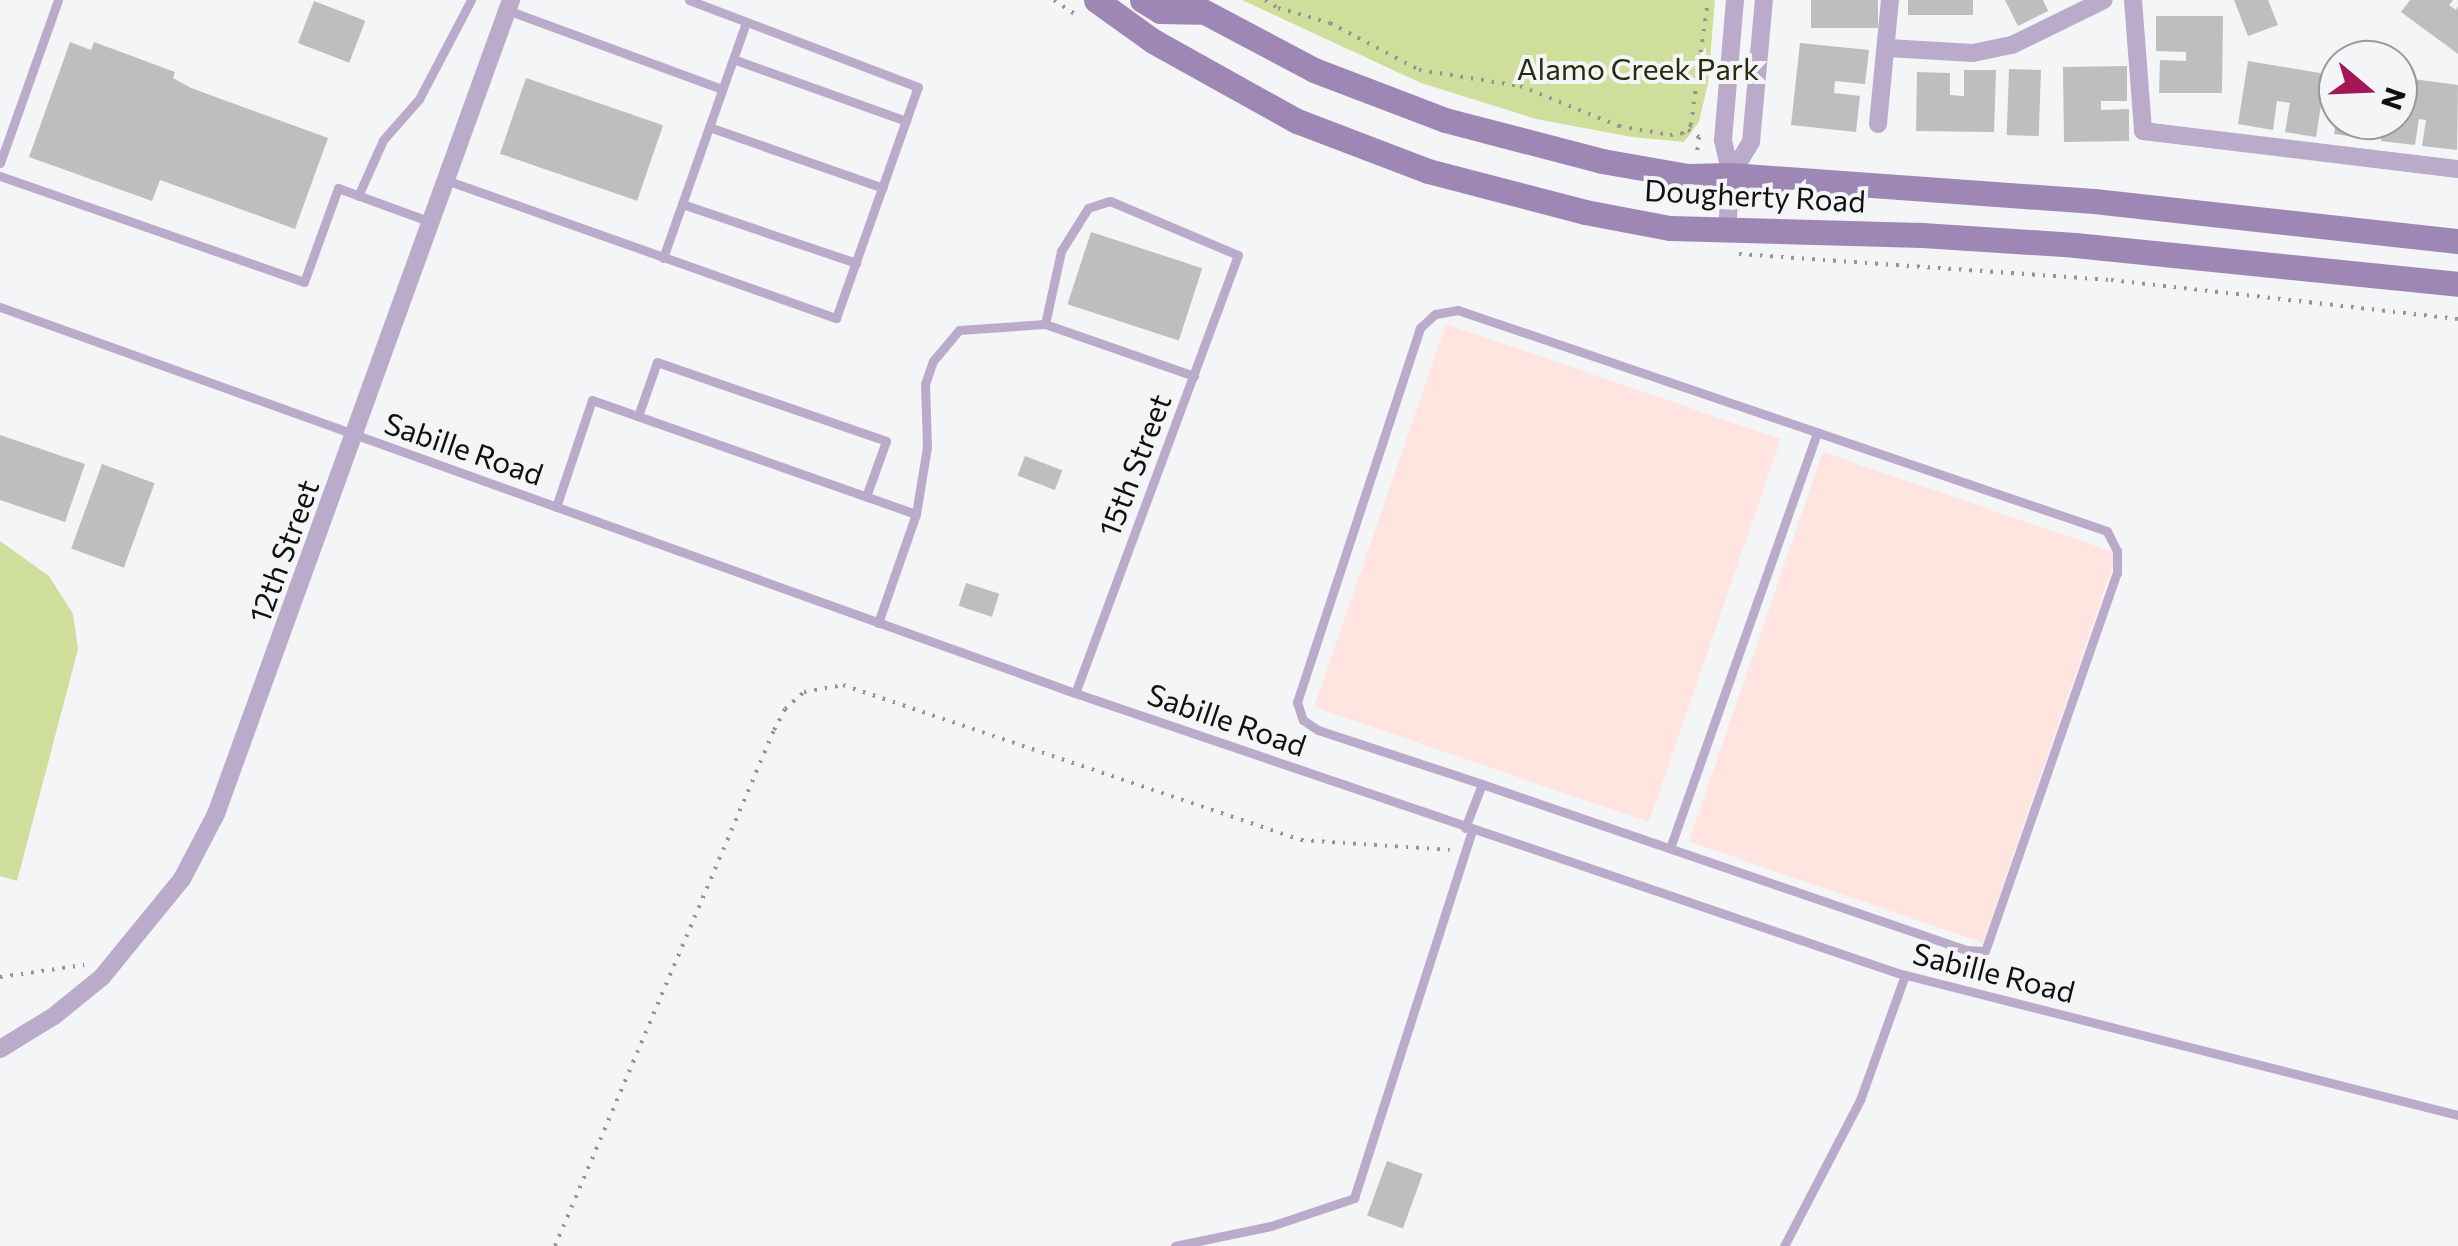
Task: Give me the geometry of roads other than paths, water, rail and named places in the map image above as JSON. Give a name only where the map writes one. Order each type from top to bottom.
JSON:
[{"type":"main road","name":"Dougherty Road","points":[[1096,0],[1153,41],[1297,121],[1428,172],[1585,212],[1731,242],[1922,235],[2075,245],[2458,284]]},
{"type":"main road","name":"Dougherty Road","points":[[1142,0],[1160,11],[1196,4],[1314,70],[1446,120],[1602,161],[1688,176],[1731,175],[2094,201],[2458,240]]},
{"type":"street","points":[[1731,242],[1731,175],[1722,140],[1735,0]]},
{"type":"street","points":[[1731,175],[1751,142],[1764,0]]},
{"type":"street","points":[[1878,124],[1890,0]]},
{"type":"street","points":[[1888,48],[1974,53],[2012,45],[2104,0]]},
{"type":"street","points":[[2133,0],[2143,131],[2458,169]]},
{"type":"street","name":"12th Street","points":[[0,1048],[54,1016],[115,962],[182,879],[216,814],[509,5]]},
{"type":"lane","points":[[0,162],[58,0]]},
{"type":"lane","points":[[358,196],[384,140],[419,99],[471,0]]},
{"type":"lane","points":[[446,180],[836,318],[918,87],[689,0]]},
{"type":"lane","points":[[509,5],[722,89]]},
{"type":"lane","points":[[663,258],[746,22]]},
{"type":"lane","points":[[733,59],[906,121]]},
{"type":"lane","points":[[709,127],[884,188]]},
{"type":"lane","points":[[0,176],[304,282],[338,188],[431,222]]},
{"type":"lane","name":"15th Street","points":[[1045,324],[1061,251],[1088,208],[1110,201],[1238,255],[1075,692]]},
{"type":"lane","points":[[682,204],[856,263]]},
{"type":"lane","name":"Sabille Road","points":[[0,307],[878,623],[1468,829],[1905,975],[2458,1115]]},
{"type":"lane","points":[[1458,310],[2106,531],[2116,552],[2117,573],[1985,951],[1966,950],[1482,784],[1318,730],[1303,720],[1297,702],[1420,328],[1435,314],[1458,310]]},
{"type":"lane","points":[[878,623],[916,514],[927,447],[925,384],[934,361],[959,330],[1045,324],[1194,376]]},
{"type":"lane","points":[[638,416],[657,362],[886,441],[866,497]]},
{"type":"lane","points":[[556,507],[592,400],[916,514]]},
{"type":"lane","points":[[1670,848],[1817,432]]},
{"type":"lane","points":[[1174,1246],[1272,1226],[1354,1198],[1465,851],[1482,784]]},
{"type":"lane","points":[[1784,1246],[1814,1194],[1872,1072],[1905,975]]},
{"type":"park label","name":"Alamo Creek Park","points":[[1638,68]]}]
